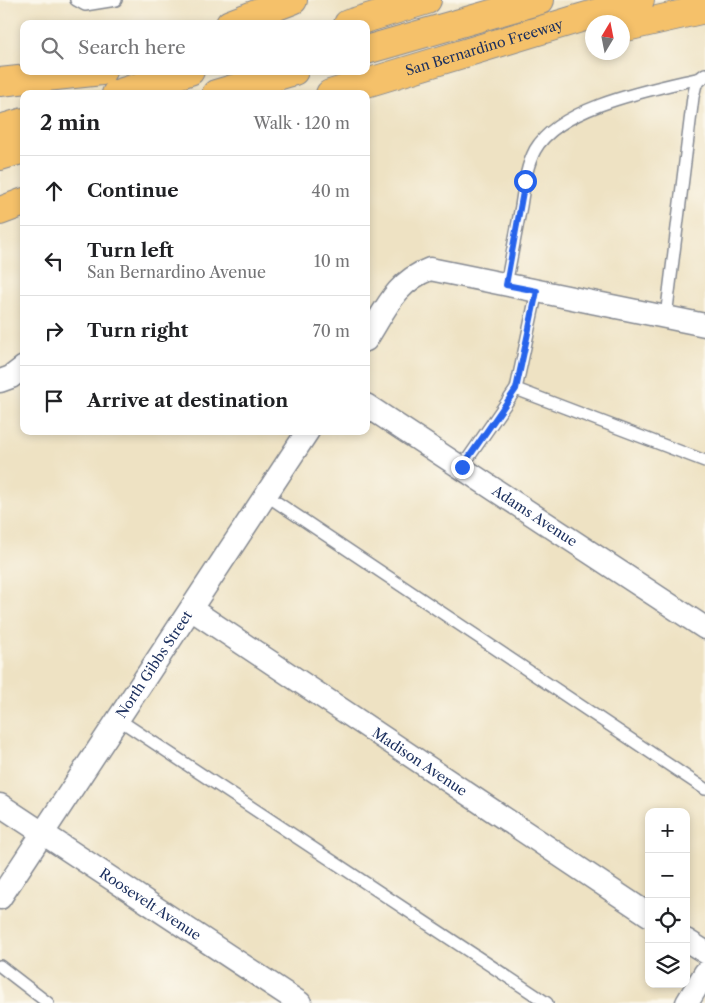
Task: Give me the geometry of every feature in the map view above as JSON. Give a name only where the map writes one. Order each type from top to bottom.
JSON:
[{"type":"highway","points":[[240,20],[293,0]]},
{"type":"highway","points":[[361,20],[427,0]]},
{"type":"highway","points":[[370,49],[540,0]]},
{"type":"highway","name":"San Bernardino Freeway","points":[[342,90],[640,0]]},
{"type":"highway","points":[[630,26],[705,9]]},
{"type":"highway","points":[[344,90],[585,36]]},
{"type":"highway","points":[[0,82],[65,75]]},
{"type":"highway","points":[[38,90],[89,75]]},
{"type":"highway","points":[[129,90],[177,75]]},
{"type":"highway","points":[[230,90],[280,75]]},
{"type":"highway","points":[[0,101],[20,95]]},
{"type":"highway","points":[[0,129],[20,123]]},
{"type":"highway","points":[[0,156],[20,150]]},
{"type":"highway","points":[[0,191],[20,185]]},
{"type":"highway","points":[[0,211],[20,204]]},
{"type":"street","points":[[370,326],[374,312],[400,286],[415,275],[430,269],[705,325]]},
{"type":"street","points":[[0,381],[11,377],[20,370]]},
{"type":"street","name":"Adams Avenue","points":[[370,408],[705,628]]},
{"type":"street","name":"North Gibbs Street","points":[[0,898],[305,435]]},
{"type":"street","name":"Madison Avenue","points":[[191,609],[645,912]]},
{"type":"street","name":"Roosevelt Avenue","points":[[0,805],[300,1003]]},
{"type":"street","points":[[690,943],[705,952]]},
{"type":"street","points":[[687,1003],[705,973]]},
{"type":"lane","points":[[76,0],[85,5],[116,0]]},
{"type":"lane","points":[[506,285],[529,168],[536,149],[544,138],[570,120],[630,94],[703,76]]},
{"type":"lane","points":[[666,317],[692,97],[696,84],[703,76]]},
{"type":"lane","points":[[462,467],[516,389],[537,291]]},
{"type":"lane","points":[[516,389],[705,461]]},
{"type":"lane","points":[[266,495],[705,789]]},
{"type":"lane","points":[[118,719],[547,1003]]},
{"type":"lane","points":[[0,966],[48,1003]]},
{"type":"route","points":[[462,467],[516,389],[537,291],[506,285],[525,181]]}]
